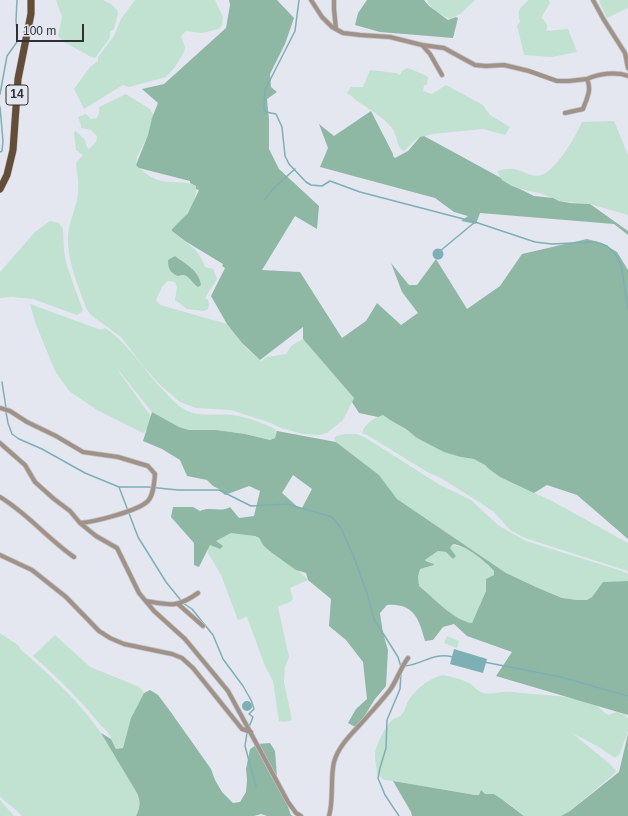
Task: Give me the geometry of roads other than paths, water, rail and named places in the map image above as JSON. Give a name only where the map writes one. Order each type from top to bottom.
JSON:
[{"type":"main road","name":"14","points":[[0,189],[7,175],[13,150],[18,79],[31,14],[31,0]]},
{"type":"street","points":[[311,0],[322,17],[343,33],[390,36],[422,45],[444,48],[475,65],[504,65],[529,71],[556,81],[569,81],[616,73],[628,73],[625,52],[593,0]]},
{"type":"street","points":[[334,0],[336,29]]},
{"type":"street","points":[[422,45],[430,54],[442,75]]},
{"type":"street","points":[[565,113],[583,109],[590,85],[587,79]]},
{"type":"street","points":[[0,408],[10,411],[27,422],[56,436],[83,452],[118,457],[148,466],[154,474],[154,487],[149,500],[141,506],[92,522],[80,523]]},
{"type":"street","points":[[0,443],[25,465],[35,482],[70,511],[80,523],[96,536],[117,548],[139,593],[145,601],[185,639],[228,691],[288,802],[296,813],[301,816]]},
{"type":"street","points":[[0,497],[74,557]]},
{"type":"street","points":[[0,555],[32,570],[66,597],[99,631],[110,638],[124,644],[172,654],[182,658],[193,668],[242,729],[251,732]]},
{"type":"street","points":[[145,601],[178,604],[198,593]]},
{"type":"street","points":[[178,604],[203,626]]},
{"type":"street","points":[[329,816],[331,806],[332,771],[338,753],[349,737],[390,689],[408,658]]},
{"type":"water","points":[[438,248],[442,250],[444,254],[442,258],[438,260],[434,258],[432,254],[434,250]]},
{"type":"water","points":[[454,649],[487,659],[483,673],[450,664]]},
{"type":"water","points":[[247,701],[252,706],[247,711],[242,706]]},
{"type":"waterway","points":[[0,94],[7,56],[17,42],[17,0]]},
{"type":"waterway","points":[[299,0],[295,31],[265,90],[264,109],[266,112],[276,114],[282,127],[285,156],[289,164],[306,182],[311,185],[322,186],[330,181],[360,192],[475,222],[535,242],[552,244],[595,242],[607,246],[615,254],[621,264],[628,309]]},
{"type":"waterway","points":[[0,107],[3,141],[2,151],[0,152]]},
{"type":"waterway","points":[[264,200],[276,186],[295,169]]},
{"type":"waterway","points":[[440,251],[475,222]]},
{"type":"waterway","points":[[2,382],[6,408]]},
{"type":"waterway","points":[[6,412],[12,434],[19,439],[42,449],[85,473],[119,487],[148,487],[178,490],[219,490],[251,506],[287,504],[332,517],[341,528],[353,555],[367,593],[374,619],[398,657],[401,667]]},
{"type":"waterway","points":[[119,487],[138,537],[166,582],[183,603],[192,609],[213,635],[223,659],[243,686],[251,700],[254,709],[249,714],[253,717],[249,727]]},
{"type":"waterway","points":[[405,666],[439,656],[453,657]]},
{"type":"waterway","points":[[484,662],[561,677],[628,696]]},
{"type":"waterway","points":[[399,816],[385,795],[378,778],[386,748],[387,720],[400,689],[401,673]]},
{"type":"waterway","points":[[247,733],[245,746],[256,787]]}]
